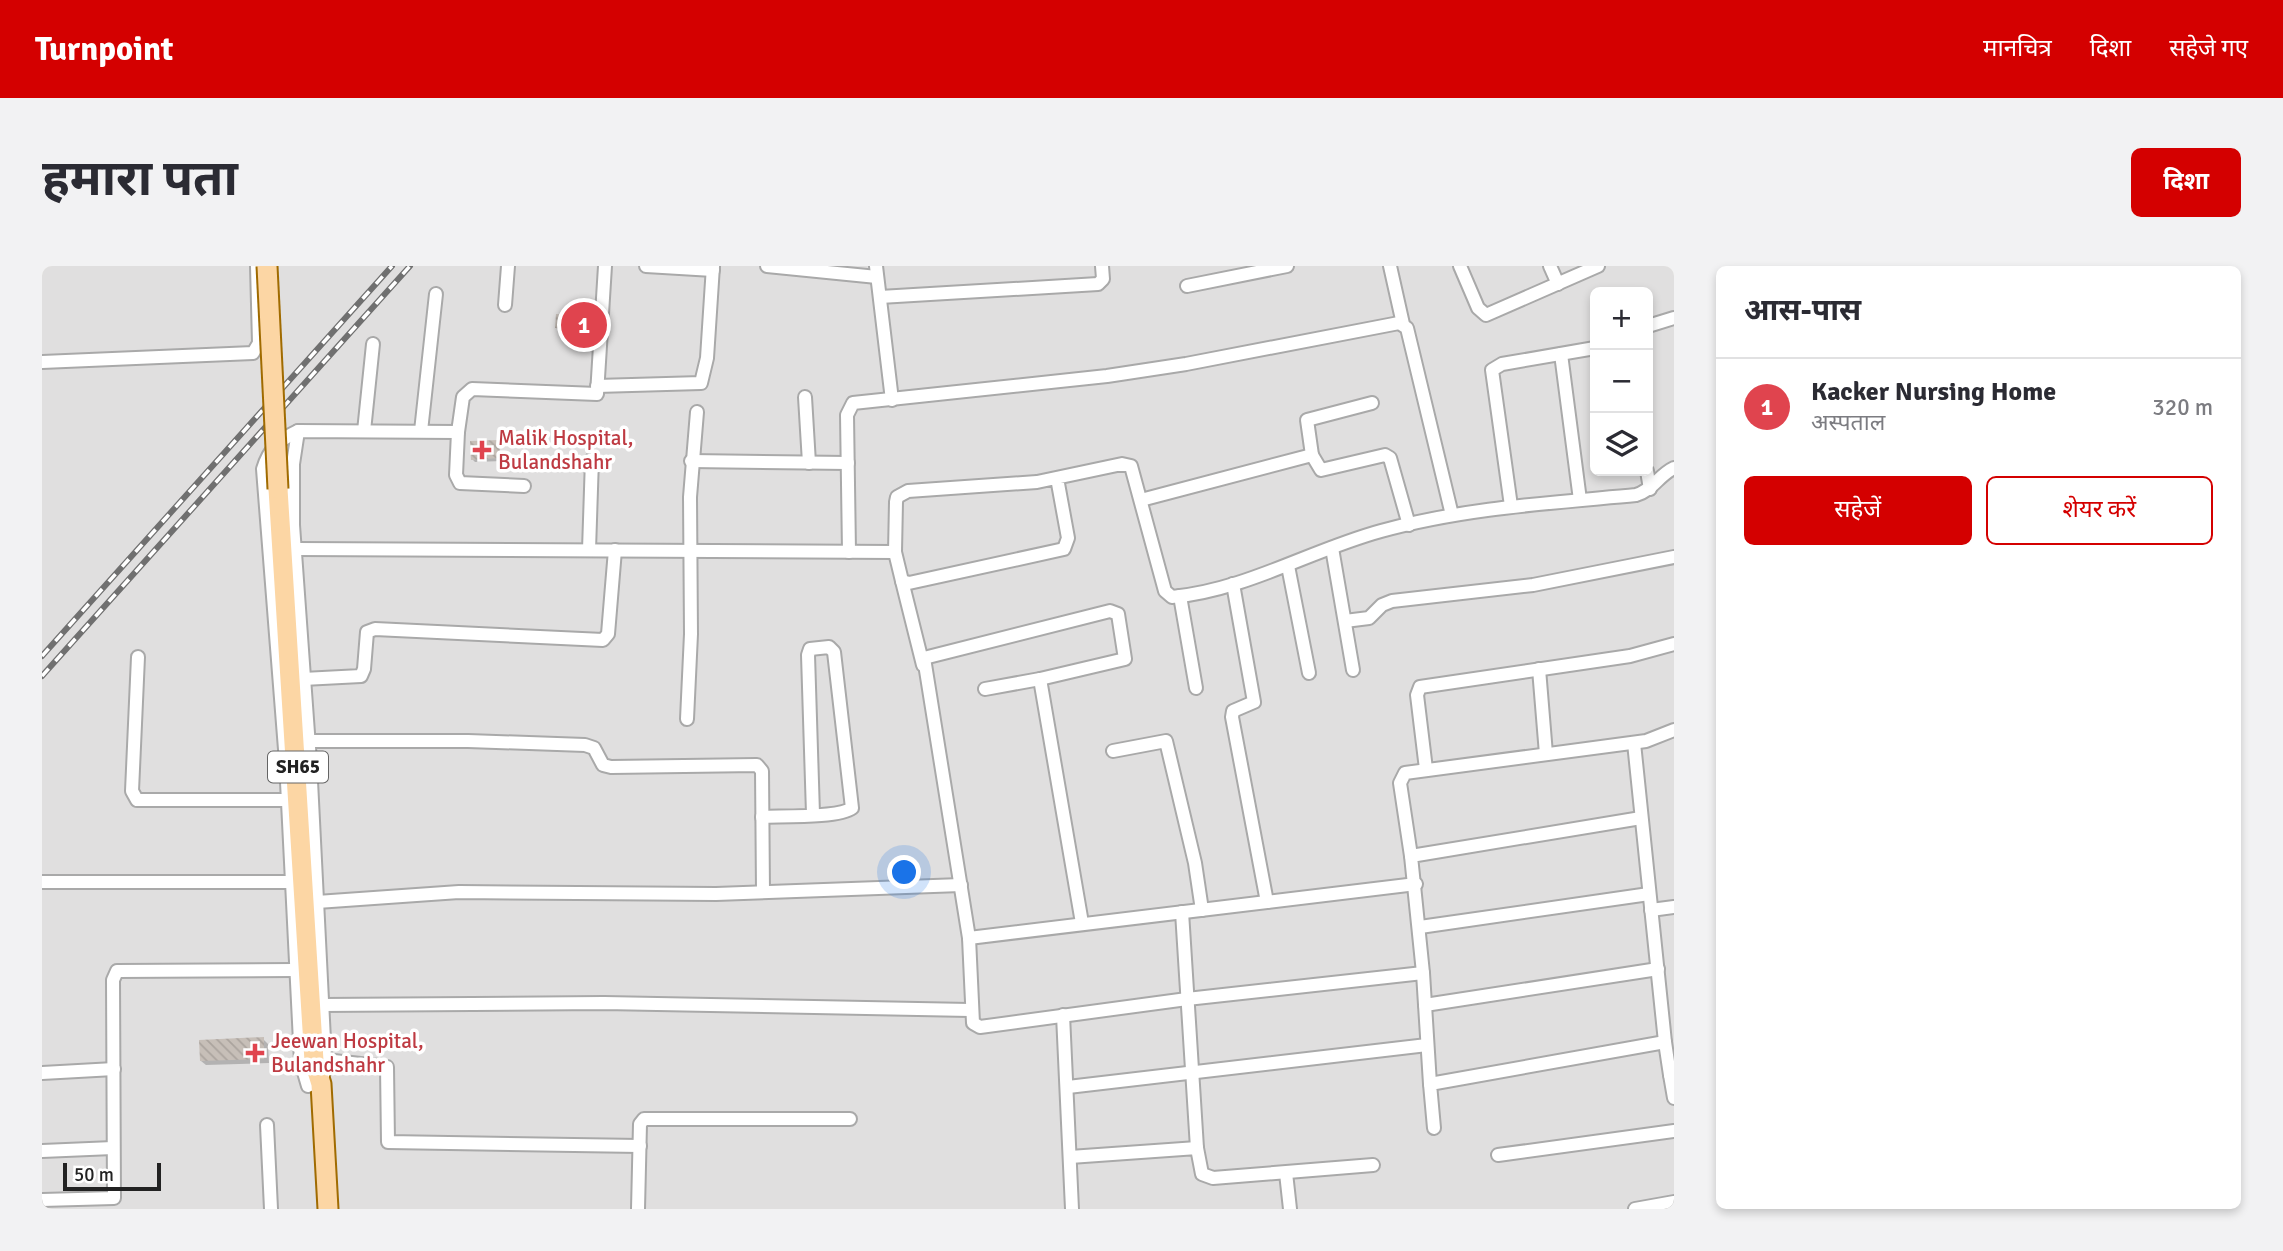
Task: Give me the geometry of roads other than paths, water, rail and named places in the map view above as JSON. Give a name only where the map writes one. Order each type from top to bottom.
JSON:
[{"type":"main road","name":"SH65","points":[[267,266],[278,489],[319,1060],[315,1085],[315,1209]]},
{"type":"main road","name":"SH65","points":[[315,1085],[328,1209]]},
{"type":"street","points":[[42,362],[253,353],[259,343],[257,266],[280,266]]},
{"type":"street","points":[[505,305],[508,266]]},
{"type":"street","points":[[524,486],[460,484],[456,475],[463,397],[472,389],[597,394],[605,266]]},
{"type":"street","points":[[597,386],[701,383],[707,358],[713,268],[646,266]]},
{"type":"street","points":[[767,266],[877,272],[892,400]]},
{"type":"street","points":[[880,297],[1098,284],[1103,279],[1102,266]]},
{"type":"street","points":[[1187,286],[1287,266]]},
{"type":"street","points":[[1390,266],[1452,515]]},
{"type":"street","points":[[1460,266],[1478,309],[1486,315],[1598,266]]},
{"type":"street","points":[[1550,266],[1558,284]]},
{"type":"street","points":[[421,432],[436,294]]},
{"type":"street","points":[[1653,324],[1674,318]]},
{"type":"street","points":[[849,552],[848,409],[862,401],[892,400],[1186,365],[1403,324]]},
{"type":"street","points":[[364,430],[373,344]]},
{"type":"street","points":[[1511,506],[1492,370],[1502,364],[1590,349]]},
{"type":"street","points":[[1561,354],[1580,500]]},
{"type":"street","points":[[805,397],[808,463]]},
{"type":"street","points":[[1372,403],[1307,420],[1312,455],[1321,470],[1388,455],[1409,525]]},
{"type":"street","points":[[687,719],[691,634],[691,461],[697,412]]},
{"type":"street","points":[[315,1085],[300,1062],[287,800],[263,469],[267,454],[298,431],[458,432]]},
{"type":"street","points":[[298,431],[293,464],[295,549],[317,902],[321,1005],[319,1060],[387,1067],[388,1142],[640,1146]]},
{"type":"street","points":[[1141,500],[1312,455]]},
{"type":"street","points":[[589,550],[592,459]]},
{"type":"street","points":[[691,461],[848,463]]},
{"type":"street","points":[[1423,973],[1187,999],[980,1027],[972,1023],[969,938],[924,668],[895,552],[896,502],[902,493],[1057,478],[1127,464],[1133,469],[1166,591],[1172,597],[1233,584],[1332,548],[1452,515],[1511,506],[1636,495],[1650,489],[1663,473],[1674,468]]},
{"type":"street","points":[[1648,476],[1650,489]]},
{"type":"street","points":[[902,582],[909,583],[1064,549],[1068,538],[1057,478]]},
{"type":"street","points":[[1332,548],[1353,670]]},
{"type":"street","points":[[295,549],[895,552]]},
{"type":"street","points":[[303,680],[361,676],[365,669],[367,632],[375,629],[603,640],[608,634],[615,550]]},
{"type":"street","points":[[1345,621],[1369,618],[1386,603],[1533,585],[1674,557]]},
{"type":"street","points":[[1288,566],[1309,673]]},
{"type":"street","points":[[1233,584],[1254,702],[1233,711],[1232,717],[1267,902]]},
{"type":"street","points":[[1180,596],[1196,688]]},
{"type":"street","points":[[924,668],[924,658],[928,656],[1110,611],[1118,614],[1126,655],[1123,661],[985,689]]},
{"type":"street","points":[[1426,769],[1417,695],[1420,687],[1630,656],[1674,644]]},
{"type":"street","points":[[762,817],[813,814],[844,812],[852,807],[834,652],[829,647],[810,649],[808,655],[813,814]]},
{"type":"street","points":[[138,657],[132,791],[137,800],[287,800]]},
{"type":"street","points":[[1539,669],[1546,754]]},
{"type":"street","points":[[1040,679],[1082,923]]},
{"type":"street","points":[[1434,1128],[1416,884],[1401,777],[1426,769],[1634,743],[1656,739],[1674,730]]},
{"type":"street","points":[[309,741],[468,741],[586,745],[597,751],[600,761],[607,767],[757,765],[761,771],[763,892]]},
{"type":"street","points":[[1112,751],[1166,741],[1195,863],[1202,909]]},
{"type":"street","points":[[1634,743],[1665,1042],[1674,1098]]},
{"type":"street","points":[[1412,856],[1642,818]]},
{"type":"street","points":[[42,883],[289,882]]},
{"type":"street","points":[[969,938],[1416,884]]},
{"type":"street","points":[[317,902],[481,891],[680,894],[961,885]]},
{"type":"street","points":[[1420,927],[1649,894]]},
{"type":"street","points":[[1651,910],[1674,907]]},
{"type":"street","points":[[1182,912],[1199,1168],[1206,1177],[1373,1165]]},
{"type":"street","points":[[1424,1005],[1658,969]]},
{"type":"street","points":[[42,1200],[114,1204],[113,980],[117,971],[295,970]]},
{"type":"street","points":[[321,1005],[604,1003],[970,1010]]},
{"type":"street","points":[[1063,1015],[1072,1209]]},
{"type":"street","points":[[1430,1084],[1665,1042]]},
{"type":"street","points":[[1068,1087],[1427,1045]]},
{"type":"street","points":[[42,1073],[114,1069]]},
{"type":"street","points":[[638,1209],[640,1124],[648,1119],[850,1119]]},
{"type":"street","points":[[267,1125],[271,1209]]},
{"type":"street","points":[[1497,1155],[1674,1131]]},
{"type":"street","points":[[42,1152],[113,1148]]},
{"type":"street","points":[[1070,1157],[1197,1148]]},
{"type":"street","points":[[1286,1172],[1290,1209]]},
{"type":"street","points":[[1635,1209],[1674,1202]]},
{"type":"railway","points":[[42,656],[392,266]]},
{"type":"railway","points":[[42,676],[410,266]]},
{"type":"place","name":"Kacker Nursing Home","points":[[584,325]]},
{"type":"place","name":"Malik Hospital, Bulandshahr","points":[[482,450]]},
{"type":"place","name":"Jeewan Hospital, Bulandshahr","points":[[255,1053]]}]
